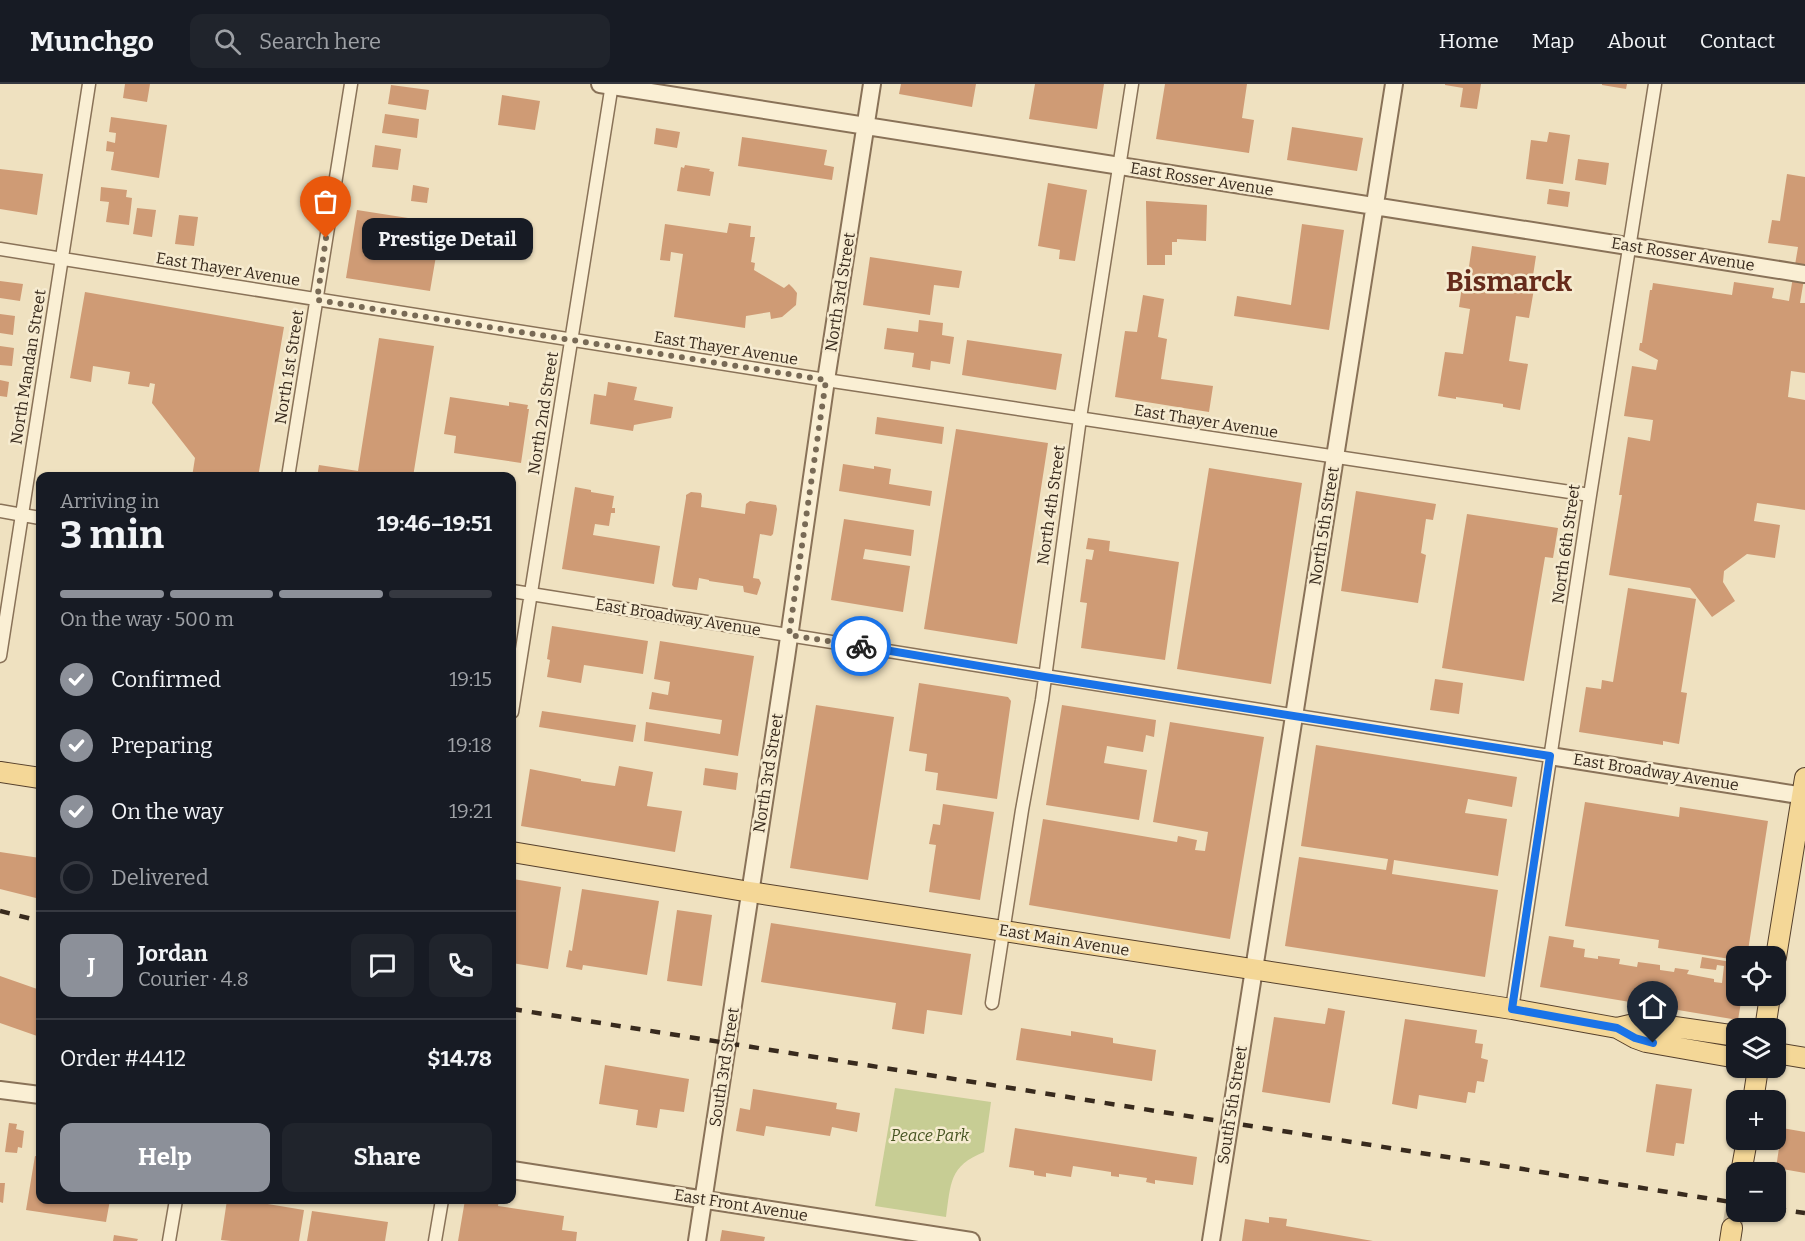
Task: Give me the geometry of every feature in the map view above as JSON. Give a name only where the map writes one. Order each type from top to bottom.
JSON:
[{"type":"main road","points":[[0,771],[36,777]]},
{"type":"main road","points":[[1778,946],[1804,790]]},
{"type":"main road","name":"East Main Avenue","points":[[516,853],[750,892],[1512,1009],[1617,1028],[1646,1042],[1726,1056]]},
{"type":"main road","name":"East Main Avenue","points":[[1617,1028],[1648,1023],[1726,1034]]},
{"type":"main road","points":[[1786,1055],[1805,1058]]},
{"type":"street","name":"North Mandan Street","points":[[0,656],[89,84]]},
{"type":"street","name":"North 1st Street","points":[[289,472],[351,84]]},
{"type":"street","name":"North 3rd Street","points":[[750,892],[872,84]]},
{"type":"street","name":"North 4th Street","points":[[992,1004],[1045,677],[1080,418],[1132,84]]},
{"type":"street","name":"North 5th Street","points":[[1254,968],[1394,84]]},
{"type":"street","name":"North 6th Street","points":[[1512,1009],[1655,84]]},
{"type":"street","name":"East Rosser Avenue","points":[[608,85],[1805,274]]},
{"type":"street","name":"North 2nd Street","points":[[516,687],[571,340],[608,85]]},
{"type":"street","name":"East Thayer Avenue","points":[[0,249],[826,380],[1590,495]]},
{"type":"street","points":[[0,511],[36,517]]},
{"type":"street","name":"East Broadway Avenue","points":[[516,592],[1294,717],[1550,756],[1804,790]]},
{"type":"street","name":"South 3rd Street","points":[[697,1241],[750,892]]},
{"type":"street","name":"South 5th Street","points":[[1211,1241],[1254,968]]},
{"type":"street","points":[[0,1090],[36,1094]]},
{"type":"street","name":"East Front Avenue","points":[[516,1171],[971,1241]]},
{"type":"street","points":[[169,1241],[175,1204]]},
{"type":"street","points":[[435,1241],[441,1204]]},
{"type":"green space","name":"Peace Park","points":[[895,1088],[991,1102],[984,1152],[964,1163],[958,1170],[951,1185],[946,1217],[875,1206]]},
{"type":"building","points":[[125,84],[150,84],[147,102],[123,98]]},
{"type":"building","points":[[901,84],[976,84],[972,107],[899,94]]},
{"type":"building","points":[[1035,84],[1104,84],[1097,129],[1029,119]]},
{"type":"building","points":[[1165,84],[1247,84],[1242,118],[1254,120],[1249,153],[1156,139]]},
{"type":"building","points":[[1445,84],[1481,84],[1477,109],[1460,107],[1463,88]]},
{"type":"building","points":[[1602,84],[1627,84],[1626,89]]},
{"type":"building","points":[[391,85],[429,90],[426,110],[388,104]]},
{"type":"building","points":[[502,95],[540,101],[535,130],[498,125]]},
{"type":"building","points":[[385,114],[419,119],[417,138],[382,133]]},
{"type":"building","points":[[111,117],[167,125],[159,178],[111,170],[114,152],[106,151],[107,141],[115,143],[116,133],[109,132]]},
{"type":"building","points":[[1292,127],[1363,138],[1357,171],[1287,160]]},
{"type":"building","points":[[656,128],[680,132],[677,148],[654,144]]},
{"type":"building","points":[[1549,132],[1570,135],[1563,184],[1526,179],[1531,140],[1547,142]]},
{"type":"building","points":[[742,137],[827,150],[824,165],[834,167],[832,180],[738,166]]},
{"type":"building","points":[[375,145],[401,149],[398,170],[372,167]]},
{"type":"building","points":[[1578,159],[1609,163],[1606,185],[1575,180]]},
{"type":"building","points":[[685,165],[710,169],[709,171],[714,172],[710,196],[677,191],[681,167],[684,168]]},
{"type":"building","points":[[0,169],[43,174],[37,215],[0,209]]},
{"type":"building","points":[[1787,174],[1805,177],[1805,273],[1800,303],[1805,303],[1805,373],[1791,371],[1788,397],[1805,400],[1805,510],[1757,503],[1754,521],[1780,525],[1775,558],[1747,554],[1724,571],[1723,582],[1735,601],[1712,617],[1690,588],[1609,575],[1622,495],[1619,495],[1628,437],[1650,441],[1653,420],[1624,416],[1632,366],[1656,370],[1658,360],[1639,350],[1653,283],[1732,295],[1734,282],[1774,288],[1772,298],[1789,301],[1798,247],[1768,243],[1772,220],[1780,221]]},
{"type":"building","points":[[1048,183],[1087,190],[1075,261],[1059,259],[1060,250],[1038,246]]},
{"type":"building","points":[[413,185],[429,188],[427,203],[411,201]]},
{"type":"building","points":[[101,187],[127,190],[126,197],[132,198],[129,225],[106,222],[109,202],[100,201]]},
{"type":"building","points":[[1549,189],[1570,192],[1568,207],[1547,204]]},
{"type":"building","points":[[1146,201],[1207,205],[1206,241],[1177,239],[1177,242],[1172,242],[1172,255],[1165,255],[1165,265],[1147,265]]},
{"type":"building","points":[[137,208],[156,210],[152,237],[133,234]]},
{"type":"building","points":[[357,210],[408,218],[403,248],[409,249],[410,243],[420,244],[419,253],[436,256],[430,291],[346,278]]},
{"type":"building","points":[[179,215],[198,217],[194,246],[175,244]]},
{"type":"building","points":[[729,223],[751,226],[750,237],[755,237],[751,262],[755,263],[754,270],[784,288],[789,284],[797,293],[796,305],[782,317],[771,319],[770,312],[746,316],[745,328],[674,317],[683,254],[671,252],[670,261],[660,260],[665,224],[727,233]]},
{"type":"building","points":[[1302,224],[1344,230],[1329,330],[1234,316],[1237,296],[1291,305]]},
{"type":"building","points":[[1472,246],[1536,256],[1529,318],[1516,316],[1509,361],[1528,364],[1520,410],[1503,407],[1503,404],[1438,396],[1445,352],[1463,354],[1470,309],[1459,307],[1463,279],[1467,280]]},
{"type":"building","points":[[870,257],[962,271],[959,288],[934,285],[930,315],[863,305]]},
{"type":"building","points":[[0,281],[23,284],[20,301],[0,298]]},
{"type":"building","points":[[85,292],[284,327],[259,472],[193,472],[195,458],[152,403],[155,384],[150,383],[149,387],[128,384],[130,372],[93,366],[91,382],[70,378]]},
{"type":"building","points":[[1143,295],[1164,299],[1158,337],[1167,339],[1161,379],[1213,386],[1209,412],[1115,397],[1125,331],[1137,332]]},
{"type":"building","points":[[0,314],[15,316],[13,335],[0,333]]},
{"type":"building","points":[[919,320],[943,323],[942,335],[954,337],[950,364],[931,361],[930,370],[912,367],[914,353],[884,349],[887,328],[918,332]]},
{"type":"building","points":[[379,338],[434,346],[414,472],[318,472],[319,465],[358,471]]},
{"type":"building","points":[[967,340],[1062,354],[1056,390],[962,375]]},
{"type":"building","points":[[0,346],[14,348],[12,366],[0,365]]},
{"type":"building","points":[[0,380],[9,382],[7,397],[0,396]]},
{"type":"building","points":[[608,382],[637,387],[634,400],[673,407],[671,418],[634,425],[633,431],[590,424],[594,394],[606,396]]},
{"type":"building","points":[[450,397],[509,406],[509,402],[528,405],[521,463],[454,453],[456,436],[444,434]]},
{"type":"building","points":[[877,417],[944,427],[942,444],[875,434]]},
{"type":"building","points":[[956,429],[1048,443],[1017,644],[924,629]]},
{"type":"building","points":[[843,464],[891,469],[889,484],[932,491],[930,506],[839,491]]},
{"type":"building","points":[[1209,468],[1302,483],[1271,684],[1177,669]]},
{"type":"building","points":[[575,487],[614,496],[612,508],[615,508],[615,513],[611,513],[609,526],[595,524],[593,535],[660,546],[654,584],[562,569]]},
{"type":"building","points":[[1356,491],[1436,504],[1433,520],[1426,519],[1421,553],[1426,555],[1418,603],[1341,591]]},
{"type":"building","points":[[691,492],[701,493],[701,507],[745,514],[746,504],[750,501],[776,505],[773,534],[771,536],[760,534],[753,578],[759,579],[761,583],[757,595],[744,592],[743,586],[699,578],[697,590],[672,585],[686,495]]},
{"type":"building","points":[[1467,514],[1558,528],[1553,558],[1545,557],[1524,681],[1442,668]]},
{"type":"building","points":[[844,519],[914,530],[911,556],[865,549],[863,559],[910,566],[903,612],[831,600]]},
{"type":"building","points":[[1088,538],[1110,541],[1109,551],[1179,562],[1165,660],[1081,648],[1087,603],[1080,602],[1086,559],[1092,560],[1094,550],[1086,549]]},
{"type":"building","points":[[1628,588],[1696,599],[1681,692],[1687,693],[1679,744],[1663,741],[1663,745],[1579,732],[1586,687],[1601,689],[1602,680],[1613,682]]},
{"type":"building","points":[[552,626],[648,641],[643,674],[584,665],[581,683],[547,677]]},
{"type":"building","points":[[660,641],[754,656],[738,756],[644,741],[646,722],[720,734],[722,720],[649,709],[652,692],[668,695],[670,682],[654,679]]},
{"type":"building","points":[[1435,679],[1463,683],[1459,714],[1430,710]]},
{"type":"building","points":[[919,683],[1008,697],[1011,701],[997,799],[936,790],[938,773],[925,771],[927,754],[909,751]]},
{"type":"building","points":[[816,705],[894,717],[868,880],[790,868]]},
{"type":"building","points":[[1062,705],[1156,720],[1154,737],[1146,735],[1143,752],[1107,746],[1104,763],[1147,770],[1139,820],[1046,805]]},
{"type":"building","points":[[542,711],[636,725],[633,742],[539,727]]},
{"type":"building","points":[[1170,722],[1264,737],[1230,939],[1029,905],[1043,819],[1177,842],[1178,836],[1197,840],[1195,850],[1205,851],[1208,832],[1153,822]]},
{"type":"building","points":[[1316,745],[1517,777],[1512,807],[1468,799],[1465,813],[1507,819],[1498,876],[1394,860],[1392,874],[1498,890],[1485,977],[1285,946],[1299,857],[1386,870],[1388,859],[1301,846]]},
{"type":"building","points":[[619,766],[653,772],[647,806],[682,811],[675,852],[521,826],[530,769],[615,786]]},
{"type":"building","points":[[705,768],[738,773],[736,790],[703,785]]},
{"type":"building","points":[[1585,802],[1679,817],[1680,807],[1768,821],[1749,946],[1726,946],[1726,958],[1658,948],[1659,940],[1565,926]]},
{"type":"building","points":[[943,804],[994,812],[980,900],[929,892],[936,845],[929,844],[933,824],[940,825]]},
{"type":"building","points":[[0,852],[36,857],[36,898],[0,889]]},
{"type":"building","points":[[516,880],[561,887],[548,969],[516,964]]},
{"type":"building","points":[[582,889],[659,901],[647,975],[583,965],[582,970],[566,967],[569,950],[572,951]]},
{"type":"building","points":[[677,910],[712,915],[702,986],[667,981]]},
{"type":"building","points":[[771,923],[971,954],[962,1015],[927,1010],[924,1034],[892,1029],[896,1003],[761,982]]},
{"type":"building","points":[[1549,936],[1574,940],[1573,947],[1585,949],[1584,957],[1620,959],[1619,964],[1637,967],[1638,962],[1660,965],[1660,970],[1674,972],[1675,968],[1689,970],[1687,974],[1714,979],[1714,982],[1722,983],[1724,966],[1717,965],[1716,970],[1700,968],[1702,957],[1726,961],[1726,1006],[1740,1006],[1738,1018],[1726,1018],[1540,987]]},
{"type":"building","points":[[0,976],[36,989],[36,1036],[0,1023]]},
{"type":"building","points":[[1328,1008],[1345,1011],[1330,1103],[1262,1092],[1274,1017],[1325,1024]]},
{"type":"building","points":[[1405,1019],[1477,1030],[1475,1043],[1483,1044],[1481,1058],[1488,1060],[1484,1082],[1477,1081],[1475,1093],[1468,1092],[1466,1103],[1419,1095],[1417,1109],[1392,1104]]},
{"type":"building","points":[[1021,1028],[1071,1036],[1071,1031],[1113,1038],[1113,1043],[1156,1050],[1152,1081],[1016,1060]]},
{"type":"building","points":[[605,1065],[689,1079],[684,1112],[660,1109],[657,1128],[636,1125],[638,1110],[599,1104]]},
{"type":"building","points":[[1656,1084],[1692,1089],[1684,1144],[1676,1143],[1674,1156],[1646,1152]]},
{"type":"building","points":[[753,1089],[837,1103],[836,1109],[860,1113],[857,1132],[832,1127],[830,1136],[766,1126],[764,1136],[736,1131],[740,1108],[750,1110]]},
{"type":"building","points":[[9,1123],[17,1124],[16,1129],[24,1131],[22,1148],[18,1147],[17,1153],[5,1152]]},
{"type":"building","points":[[1015,1128],[1197,1157],[1193,1185],[1155,1180],[1155,1184],[1146,1182],[1147,1178],[1119,1174],[1119,1177],[1111,1176],[1111,1172],[1073,1166],[1071,1177],[1046,1173],[1046,1177],[1034,1175],[1034,1171],[1009,1167]]},
{"type":"building","points":[[1786,1129],[1805,1132],[1805,1173],[1786,1170],[1786,1162],[1777,1162],[1779,1150],[1786,1150]]},
{"type":"building","points":[[35,1156],[36,1204],[109,1204],[106,1222],[26,1210]]},
{"type":"building","points":[[0,1183],[5,1183],[3,1203],[0,1202]]},
{"type":"building","points":[[226,1204],[268,1204],[304,1210],[299,1241],[221,1240]]},
{"type":"building","points":[[464,1204],[498,1204],[498,1206],[564,1216],[562,1230],[577,1232],[576,1241],[458,1241]]},
{"type":"building","points":[[312,1211],[388,1222],[385,1241],[307,1241]]},
{"type":"building","points":[[1269,1217],[1287,1219],[1286,1226],[1373,1241],[1242,1241],[1245,1219],[1269,1223]]},
{"type":"building","points":[[722,1230],[765,1237],[764,1241],[720,1241]]},
{"type":"building","points":[[114,1235],[138,1239],[137,1241],[113,1241]]},
{"type":"tunnel","points":[[1732,1228],[1733,1222]]},
{"type":"railway","points":[[0,911],[36,920]]},
{"type":"railway","points":[[516,1010],[1726,1201]]},
{"type":"railway","points":[[1786,1210],[1805,1213]]},
{"type":"way so far","points":[[326,238],[317,300],[826,380],[789,635],[861,646]]},
{"type":"place","name":"Prestige Detail","points":[[326,238]]},
{"type":"district","name":"Bismarck","points":[[1509,281]]},
{"type":"route","points":[[861,646],[1294,717],[1550,756],[1512,1009],[1617,1028],[1635,1038],[1653,1043]]}]
